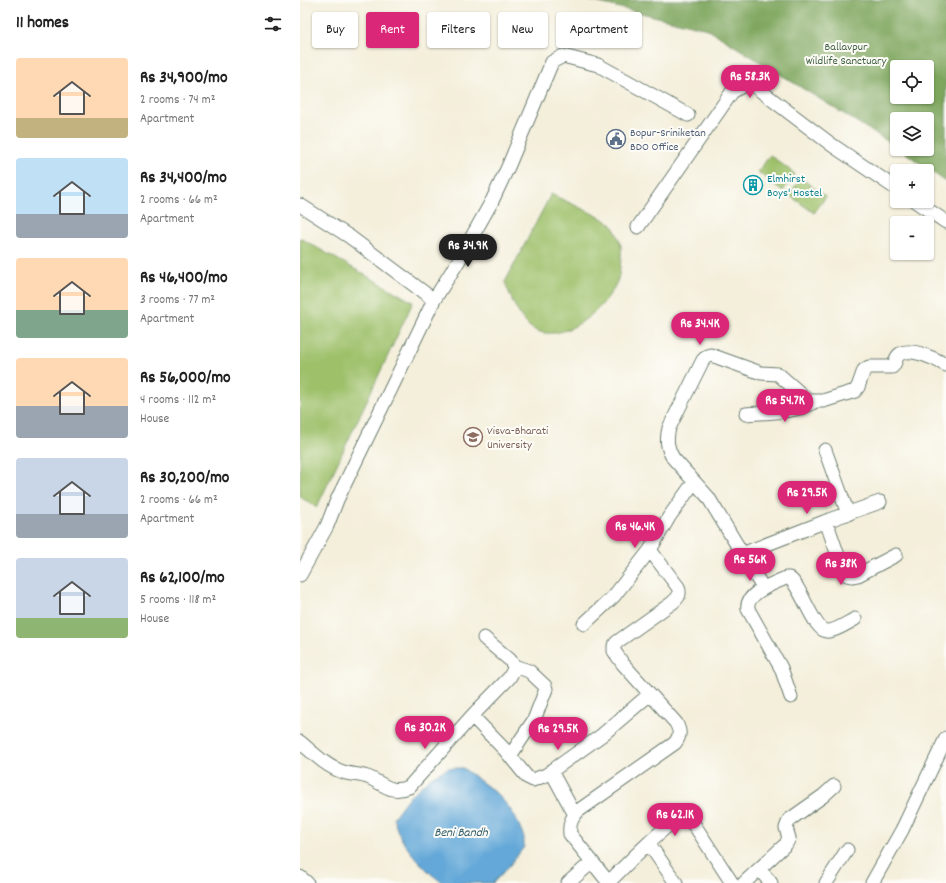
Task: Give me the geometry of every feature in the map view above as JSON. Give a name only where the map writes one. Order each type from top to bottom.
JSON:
[{"type":"street","points":[[300,575],[327,526],[340,494],[434,300],[492,202],[552,62],[563,56],[598,66],[688,115]]},
{"type":"street","points":[[638,227],[732,92],[749,82],[832,145],[890,184]]},
{"type":"street","points":[[300,205],[350,237],[434,300]]},
{"type":"street","points":[[925,208],[946,222]]},
{"type":"street","points":[[764,588],[708,497],[673,458],[666,440],[669,428],[703,360],[707,356],[711,355],[761,373],[778,374],[804,398],[814,402],[823,401],[854,391],[858,388],[864,370],[869,367],[892,367],[901,353],[924,355],[946,365]]},
{"type":"street","points":[[746,414],[796,409],[806,407],[814,402]]},
{"type":"street","points":[[825,450],[848,514]]},
{"type":"street","points":[[584,624],[614,596],[650,550],[669,517],[694,482]]},
{"type":"street","points":[[742,554],[826,521],[880,502]]},
{"type":"street","points":[[826,521],[843,570],[847,575],[853,576],[858,574],[896,555]]},
{"type":"street","points":[[650,550],[678,587],[680,592],[677,599],[672,603],[617,642],[614,646],[614,651],[676,723],[680,732],[679,738],[675,743],[578,811],[570,820],[570,834],[608,883],[675,820],[686,818],[695,826],[732,883]]},
{"type":"street","points":[[791,697],[781,668],[748,609],[748,600],[764,588],[789,578],[792,579],[797,586],[817,624],[824,631],[829,631],[855,619]]},
{"type":"street","points":[[484,638],[510,660],[514,666],[529,671],[545,686],[546,689],[534,720],[510,756]]},
{"type":"street","points":[[300,742],[333,768],[352,775],[361,775],[393,790],[401,790],[409,787],[472,716],[509,678],[514,666]]},
{"type":"street","points":[[472,716],[510,756],[527,777],[533,780],[538,779],[551,771],[602,735],[650,694]]},
{"type":"street","points":[[872,883],[902,830],[946,738]]},
{"type":"street","points":[[551,771],[575,815]]},
{"type":"street","points":[[744,883],[788,842],[786,828],[788,820],[823,796],[834,786]]},
{"type":"street","points":[[649,844],[676,883]]},
{"type":"street","points":[[826,883],[847,850]]},
{"type":"street","points":[[568,883],[592,862]]},
{"type":"street","points":[[759,870],[771,883]]},
{"type":"street","points":[[300,877],[307,883]]},
{"type":"green space","name":"Ballavpur Wildlife Sanctuary","points":[[587,0],[946,0],[946,182],[934,173],[934,164],[921,164],[910,156],[934,156],[934,112],[890,112],[890,143],[707,29],[642,13],[642,12]]},
{"type":"green space","points":[[770,155],[795,174],[783,191],[758,172]]},
{"type":"green space","points":[[801,178],[826,197],[814,213],[789,195]]},
{"type":"green space","points":[[551,194],[611,224],[618,238],[621,249],[621,263],[618,279],[613,290],[604,302],[594,313],[582,322],[568,329],[555,333],[542,332],[530,327],[526,323],[515,306],[505,282]]},
{"type":"green space","points":[[300,238],[413,302],[317,507],[300,497]]},
{"type":"water","name":"Beni Bandh","points":[[448,768],[463,768],[495,792],[508,806],[516,818],[524,837],[524,847],[493,883],[444,883],[420,863],[404,843],[398,831],[393,818],[407,799],[431,777]]},
{"type":"place","name":"Bopur-Sriniketan BDO Office","points":[[616,139]]},
{"type":"place","name":"Elmhirst Boys' Hostel","points":[[753,185]]},
{"type":"place","name":"Visva-Bharati University","points":[[473,437]]}]
